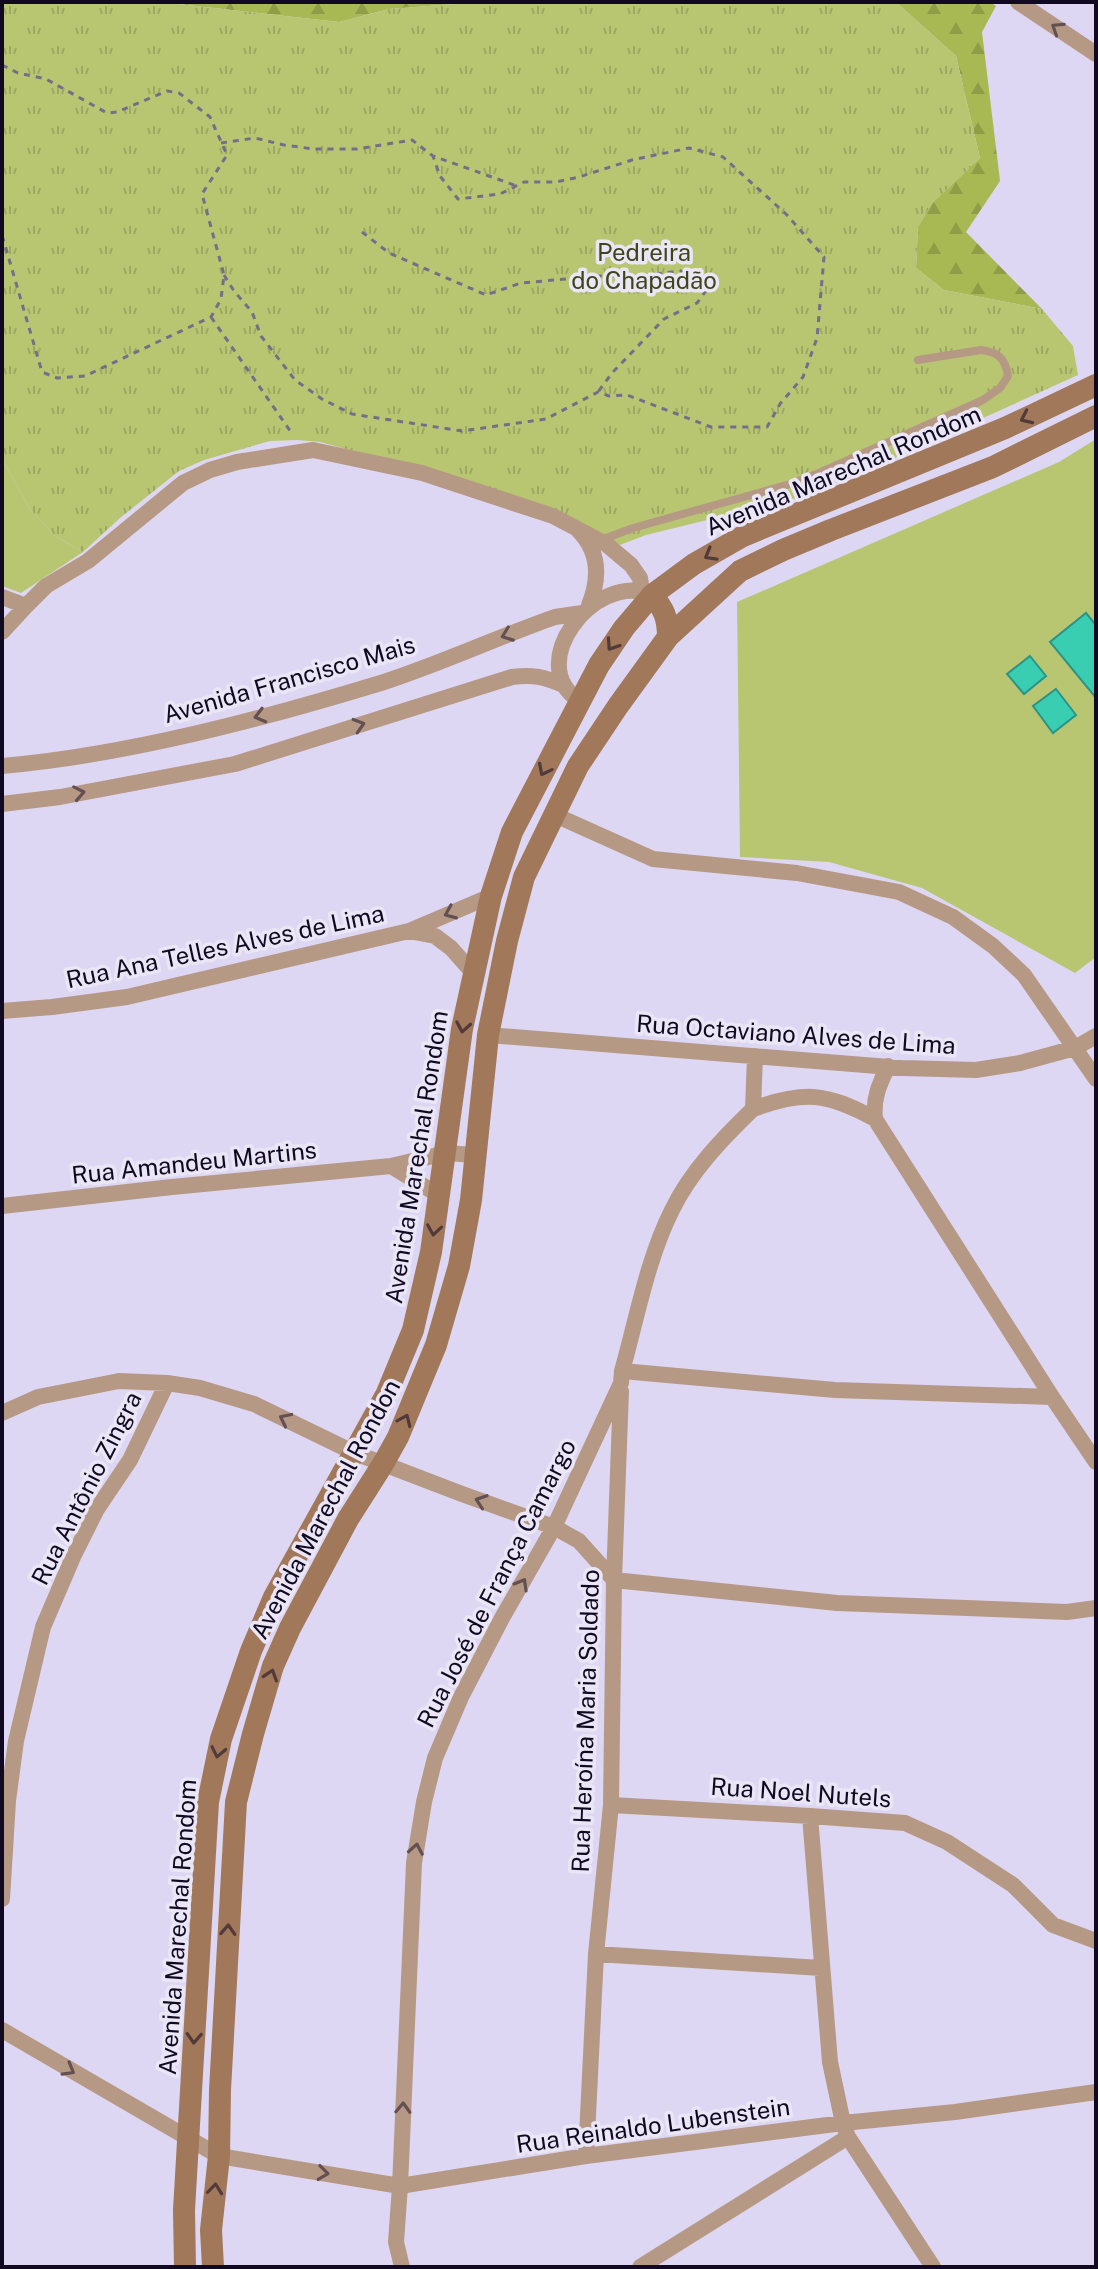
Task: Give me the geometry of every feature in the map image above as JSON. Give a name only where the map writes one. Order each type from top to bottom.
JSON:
[{"type":"main road","name":"Avenida Marechal Rondom","points":[[185,2267],[184,2210],[208,1802],[221,1739],[251,1651],[274,1597],[387,1393],[413,1330],[431,1252],[462,1029],[491,896],[512,832],[599,665],[647,593],[743,536],[1005,428],[1096,385]]},
{"type":"main road","name":"Avenida Marechal Rondon","points":[[213,2267],[211,2230],[219,2156],[236,1802],[253,1734],[279,1653],[312,1584],[383,1464],[436,1345],[450,1299],[471,1200],[488,1035],[524,877],[578,766],[618,706],[668,637],[740,571],[819,535],[993,467],[1096,416]]},
{"type":"main road","points":[[647,593],[664,609],[668,637]]},
{"type":"main road","points":[[580,701],[598,707],[618,706]]},
{"type":"street","points":[[1018,2],[1096,54]]},
{"type":"street","points":[[2,632],[46,586],[88,561],[183,483],[237,462],[313,450],[422,473],[553,516],[601,540],[631,565],[647,593]]},
{"type":"street","points":[[574,526],[595,554],[597,573],[594,592],[568,632],[558,668],[563,685],[569,694],[580,701]]},
{"type":"street","name":"Avenida Francisco Mais","points":[[2,766],[129,747],[229,724],[386,681],[555,617],[585,609],[622,592],[647,593]]},
{"type":"street","points":[[2,597],[26,606]]},
{"type":"street","points":[[2,804],[60,797],[235,764],[512,677],[543,676],[563,685]]},
{"type":"street","points":[[555,815],[653,859],[797,873],[899,892],[953,917],[993,946],[1024,975],[1096,1079]]},
{"type":"street","name":"Rua Ana Telles Alves de Lima","points":[[2,1011],[127,997],[409,931],[491,896]]},
{"type":"street","name":"Rua Ana Telles Alves de Lima","points":[[409,931],[435,936],[451,948],[474,974]]},
{"type":"street","name":"Rua Octaviano Alves de Lima","points":[[488,1035],[976,1070],[1020,1063],[1075,1048],[1096,1036]]},
{"type":"street","points":[[755,1056],[753,1109],[782,1099],[808,1096],[850,1105],[875,1119],[1096,1462]]},
{"type":"street","points":[[875,1119],[877,1088],[888,1066]]},
{"type":"street","name":"Rua José de França Camargo","points":[[402,2267],[396,2242],[414,1863],[435,1758],[461,1697],[554,1527],[622,1377],[655,1253],[672,1210],[698,1169],[753,1109]]},
{"type":"street","name":"Rua Amandeu Martins","points":[[2,1206],[391,1166],[446,1153],[475,1155]]},
{"type":"street","points":[[391,1166],[440,1196]]},
{"type":"street","points":[[622,1377],[835,1390],[1052,1397]]},
{"type":"street","name":"Rua Heroína Maria Soldado","points":[[586,2156],[596,1954],[611,1805],[614,1580],[622,1377]]},
{"type":"street","points":[[2,1413],[38,1397],[119,1381],[200,1388],[254,1404],[355,1453],[554,1527],[579,1541],[614,1580],[837,1603],[1067,1612],[1096,1608]]},
{"type":"street","name":"Rua Antônio Zingra","points":[[2,1899],[8,1801],[16,1741],[43,1627],[97,1509],[130,1460],[167,1383]]},
{"type":"street","name":"Rua Noel Nutels","points":[[611,1805],[905,1823],[947,1842],[1013,1885],[1053,1925],[1096,1941]]},
{"type":"street","points":[[810,1816],[830,2062],[845,2130],[933,2267]]},
{"type":"street","points":[[596,1954],[821,1968]]},
{"type":"street","points":[[2,2030],[219,2156]]},
{"type":"street","name":"Rua Reinaldo Lubenstein","points":[[219,2156],[400,2186],[586,2156],[845,2130],[1096,2092]]},
{"type":"street","points":[[640,2267],[845,2130]]},
{"type":"lane","points":[[601,540],[819,473],[983,400],[1000,388],[1008,376],[1000,355],[991,351],[918,360]]},
{"type":"path","points":[[2,65],[18,73],[46,79],[107,113],[117,112],[167,91],[179,93],[210,117],[227,155],[202,194],[224,275],[252,312],[261,336],[295,380],[322,399],[352,414],[462,431],[546,419],[598,392],[664,319],[697,303],[708,288],[681,271],[521,283],[486,295],[389,253],[362,232]]},
{"type":"path","points":[[221,143],[255,138],[314,149],[357,149],[412,140],[433,156],[517,186]]},
{"type":"path","points":[[433,156],[440,176],[458,199],[500,194],[524,182],[556,182],[579,177],[632,160],[689,148],[723,157],[786,214],[824,257],[817,338],[803,377],[780,404],[767,427],[711,427],[627,395],[609,396],[598,392]]},
{"type":"path","points":[[2,235],[42,372],[57,378],[85,376],[211,317],[221,299],[224,275]]},
{"type":"path","points":[[211,317],[250,375],[274,404],[303,451]]},
{"type":"green space","name":"Pedreira do Chapadão","points":[[2,2],[161,2],[339,22],[389,9],[480,2],[896,2],[956,56],[980,158],[932,203],[918,227],[916,268],[944,290],[1042,309],[1073,346],[1078,375],[801,497],[646,535],[620,545],[549,511],[376,457],[320,442],[297,440],[270,441],[204,460],[179,471],[83,552],[55,536],[30,509],[2,459]]},
{"type":"green space","points":[[161,2],[480,2],[389,9],[339,22]]},
{"type":"green space","points":[[896,2],[990,2],[996,6],[982,32],[1000,181],[966,232],[1042,309],[944,290],[916,268],[918,227],[932,203],[980,158],[956,56]]},
{"type":"green space","points":[[1096,439],[1096,957],[1075,973],[922,888],[829,862],[740,857],[737,602],[1059,462]]},
{"type":"green space","points":[[2,459],[30,509],[55,536],[83,552],[21,593],[2,586]]},
{"type":"shaded area","points":[[1086,613],[1096,625],[1096,698],[1050,642]]},
{"type":"shaded area","points":[[1030,656],[1046,676],[1024,694],[1007,674]]},
{"type":"shaded area","points":[[1056,689],[1076,715],[1053,733],[1033,706]]}]
